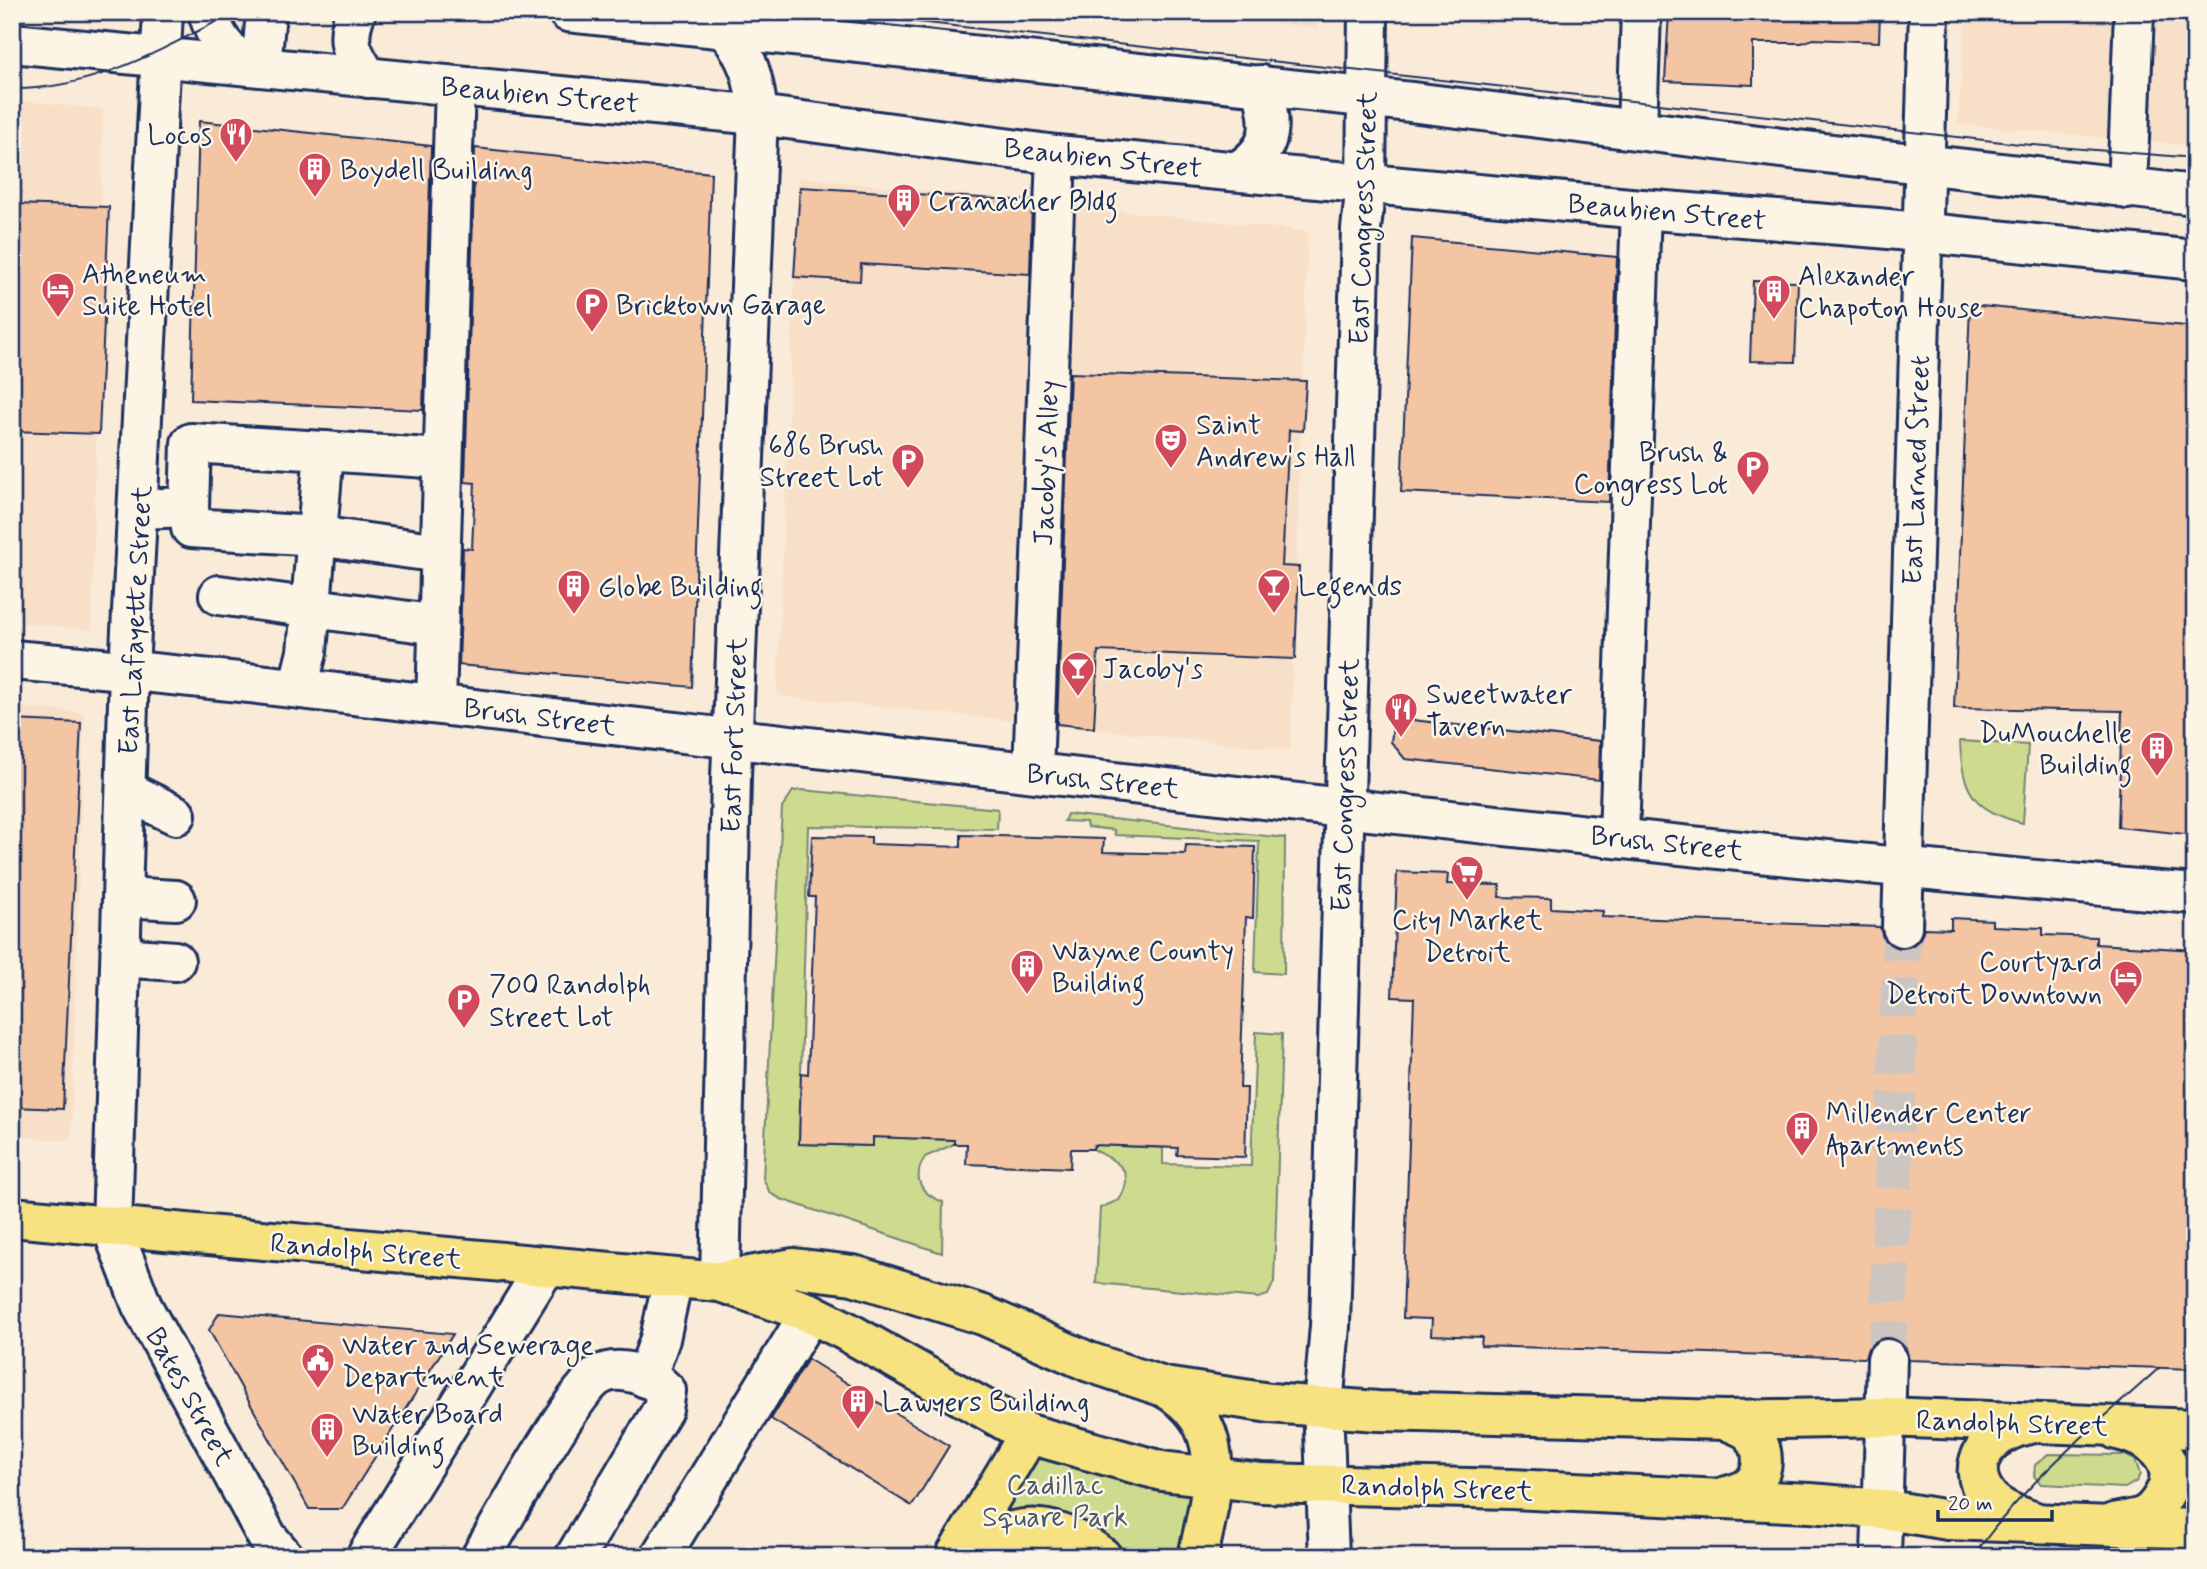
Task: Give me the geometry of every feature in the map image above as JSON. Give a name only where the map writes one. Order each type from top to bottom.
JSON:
[{"type":"main road","name":"Randolph Street","points":[[12,1217],[720,1282],[810,1313],[1029,1434],[1119,1461],[1213,1478],[1262,1483],[1327,1483],[1716,1499],[1882,1509],[1948,1520],[2195,1529]]},
{"type":"main road","name":"Randolph Street","points":[[720,1282],[794,1268],[853,1275],[948,1303],[1089,1362],[1164,1387],[1323,1406],[1378,1411],[1726,1420],[1885,1417],[2195,1429]]},
{"type":"main road","points":[[1164,1387],[1186,1399],[1209,1438],[1213,1478],[1198,1557]]},
{"type":"main road","points":[[1716,1499],[1748,1488],[1759,1475],[1763,1460],[1759,1444],[1749,1432],[1726,1420]]},
{"type":"main road","points":[[2036,1523],[2009,1512],[1991,1500],[1981,1487],[1979,1467],[1986,1447],[1998,1434],[2014,1427],[2043,1422]]},
{"type":"main road","points":[[2098,1525],[2143,1517],[2157,1506],[2170,1481],[2166,1459],[2156,1447],[2142,1437],[2101,1425]]},
{"type":"main road","points":[[955,1557],[1029,1434]]},
{"type":"main road","points":[[964,1557],[996,1534],[1039,1528],[1085,1544],[1102,1557]]},
{"type":"street","name":"East Lafayette Street","points":[[112,1228],[129,670],[163,12]]},
{"type":"street","points":[[208,12],[220,42],[232,56],[256,66],[266,12]]},
{"type":"street","points":[[356,12],[348,31],[354,55],[368,78]]},
{"type":"street","points":[[568,12],[1261,85],[2195,195]]},
{"type":"street","name":"East Congress Street","points":[[1329,1557],[1323,1406],[1330,1326],[1342,807],[1361,229],[1366,184],[1368,12]]},
{"type":"street","points":[[1637,128],[1641,12]]},
{"type":"street","name":"East Larned Street","points":[[1902,927],[1923,164],[1930,12]]},
{"type":"street","points":[[2127,189],[2134,12]]},
{"type":"street","name":"East Fort Street","points":[[720,1282],[732,738],[758,115],[754,78],[743,52],[726,29]]},
{"type":"street","name":"Beaubien Street","points":[[12,43],[758,115],[1056,155],[1922,232],[2195,260]]},
{"type":"street","points":[[1238,171],[1255,160],[1269,137],[1269,112],[1261,85]]},
{"type":"street","points":[[436,703],[455,86]]},
{"type":"street","name":"Jacoby's Alley","points":[[1033,772],[1056,155]]},
{"type":"street","points":[[1619,837],[1641,209]]},
{"type":"street","points":[[440,553],[317,536],[191,527],[191,443],[443,459]]},
{"type":"street","points":[[298,688],[307,652],[324,451]]},
{"type":"street","points":[[139,509],[189,507]]},
{"type":"street","points":[[219,595],[438,625]]},
{"type":"street","name":"Brush Street","points":[[12,660],[436,703],[1902,868],[2195,894]]},
{"type":"street","points":[[127,791],[176,815]]},
{"type":"street","points":[[123,897],[176,900]]},
{"type":"street","points":[[121,957],[175,961]]},
{"type":"street","name":"Bates Street","points":[[112,1228],[142,1306],[267,1537],[284,1557]]},
{"type":"street","points":[[366,1557],[546,1266]]},
{"type":"street","points":[[646,1378],[660,1339],[673,1278]]},
{"type":"street","points":[[660,1557],[810,1313]]},
{"type":"street","points":[[1881,1557],[1887,1359]]},
{"type":"street","points":[[481,1557],[569,1411],[596,1377],[616,1370],[656,1380],[666,1391],[663,1409],[575,1557]]},
{"type":"shaded area","points":[[1164,12],[1319,12],[1318,28]]},
{"type":"shaded area","points":[[1965,12],[2195,12],[2195,146],[1958,124]]},
{"type":"shaded area","points":[[12,100],[103,109],[92,630],[12,622]]},
{"type":"shaded area","points":[[798,177],[1308,231],[1290,750],[777,696]]},
{"type":"shaded area","points":[[12,707],[84,712],[71,1141],[12,1136]]},
{"type":"shaded area","points":[[1376,1547],[1562,1557],[1376,1557]]},
{"type":"green space","points":[[1960,741],[2028,745],[2023,823],[1992,812],[1973,796],[1964,773]]},
{"type":"green space","points":[[793,791],[998,809],[997,829],[808,826],[799,1144],[872,1146],[873,1137],[954,1140],[954,1144],[925,1157],[919,1172],[920,1185],[924,1190],[943,1202],[942,1253],[781,1199],[770,1193],[763,1178],[782,808]]},
{"type":"green space","points":[[1067,814],[1285,838],[1284,974],[1255,972],[1259,841],[1115,835],[1114,830],[1087,827],[1086,822],[1064,821]]},
{"type":"green space","points":[[1256,1032],[1282,1034],[1274,1282],[1268,1295],[1258,1298],[1096,1283],[1100,1208],[1119,1200],[1126,1181],[1122,1168],[1093,1149],[1094,1145],[1163,1148],[1163,1164],[1251,1166]]},
{"type":"green space","name":"Cadillac Square Park","points":[[1029,1434],[1213,1478],[1198,1557],[955,1557]]},
{"type":"green space","points":[[2048,1454],[2125,1455],[2135,1460],[2140,1474],[2137,1481],[2125,1488],[2041,1484],[2034,1476],[2035,1465]]},
{"type":"building","points":[[1669,12],[1880,12],[1879,42],[1813,39],[1802,43],[1753,43],[1753,85],[1665,81]]},
{"type":"building","points":[[199,121],[431,146],[423,410],[191,400]]},
{"type":"building","name":"Bricktown Garage","points":[[475,148],[711,173],[692,687],[459,665],[463,548],[472,549],[475,483],[465,482]]},
{"type":"building","points":[[800,187],[1032,201],[1030,274],[861,264],[860,281],[794,277]]},
{"type":"building","name":"Atheneum Suite Hotel","points":[[12,204],[109,207],[99,434],[12,431]]},
{"type":"building","points":[[1412,238],[1617,257],[1609,502],[1401,492]]},
{"type":"building","name":"Alexander Chapoton House","points":[[1753,281],[1798,282],[1795,362],[1750,361]]},
{"type":"building","points":[[1970,305],[2195,327],[2195,835],[2118,827],[2122,711],[1954,708]]},
{"type":"building","points":[[1070,373],[1306,381],[1303,431],[1289,430],[1282,566],[1299,567],[1295,659],[1098,651],[1094,728],[1057,724]]},
{"type":"building","points":[[1394,718],[1600,741],[1599,780],[1405,759],[1391,742]]},
{"type":"building","points":[[12,720],[81,723],[63,1109],[12,1107]]},
{"type":"building","name":"Wayne County Building","points":[[961,835],[1104,839],[1103,852],[1185,854],[1186,845],[1255,847],[1253,918],[1246,917],[1240,1088],[1247,1088],[1245,1157],[1177,1155],[1178,1148],[1094,1145],[1093,1149],[1071,1149],[1070,1168],[966,1164],[967,1144],[954,1144],[954,1140],[873,1137],[873,1146],[799,1144],[801,1073],[808,1074],[815,897],[809,897],[812,836],[871,837],[871,844],[961,847]]},
{"type":"building","name":"Courtyard Detroit Downtown","points":[[1397,872],[1448,874],[1447,884],[1500,885],[1499,897],[1551,898],[1551,908],[1603,911],[1602,917],[1880,927],[1883,938],[1891,946],[1901,949],[1913,946],[1920,939],[1924,928],[1951,929],[1951,918],[1992,920],[1992,926],[2043,928],[2043,935],[2096,937],[2096,944],[2195,950],[2195,1369],[1909,1360],[1906,1348],[1898,1340],[1888,1337],[1876,1340],[1868,1348],[1865,1358],[1481,1346],[1482,1337],[1431,1335],[1432,1319],[1403,1318],[1414,998],[1392,997]]},
{"type":"building","name":"Water Board Building","points":[[219,1313],[453,1334],[342,1509],[309,1509],[209,1330]]},
{"type":"building","name":"Lawyers Building","points":[[808,1359],[949,1446],[912,1506],[771,1419]]},
{"type":"tunnel","points":[[1887,1359],[1902,927]]},
{"type":"tram line","points":[[12,89],[42,87],[100,75],[155,52],[235,12]]},
{"type":"tram line","points":[[828,12],[2020,144],[2195,158]]},
{"type":"tram line","points":[[1973,1557],[2014,1505],[2037,1481],[2159,1368]]},
{"type":"place","name":"Locos","points":[[236,164]]},
{"type":"place","name":"Boydell Building","points":[[315,199]]},
{"type":"place","name":"Cranacher Bldg","points":[[904,230]]},
{"type":"place","name":"Atheneum Suite Hotel","points":[[58,319]]},
{"type":"place","name":"Alexander Chapoton House","points":[[1774,321]]},
{"type":"place","name":"Bricktown Garage","points":[[592,334]]},
{"type":"place","name":"Saint Andrew's Hall","points":[[1171,470]]},
{"type":"place","name":"686 Brush Street Lot","points":[[908,490]]},
{"type":"place","name":"Brush & Congress Lot","points":[[1753,497]]},
{"type":"place","name":"Legends","points":[[1274,615]]},
{"type":"place","name":"Globe Building","points":[[574,616]]},
{"type":"place","name":"Jacoby's","points":[[1078,698]]},
{"type":"place","name":"Sweetwater Tavern","points":[[1401,739]]},
{"type":"place","name":"DuMouchelle Building","points":[[2157,778]]},
{"type":"place","name":"City Market Detroit","points":[[1467,902]]},
{"type":"place","name":"Wayne County Building","points":[[1027,996]]},
{"type":"place","name":"Courtyard Detroit Downtown","points":[[2126,1007]]},
{"type":"place","name":"700 Randolph Street Lot","points":[[464,1030]]},
{"type":"place","name":"Millender Center Apartments","points":[[1802,1158]]},
{"type":"place","name":"Water and Sewerage Department","points":[[318,1390]]},
{"type":"place","name":"Lawyers Building","points":[[858,1431]]},
{"type":"place","name":"Water Board Building","points":[[327,1459]]}]
